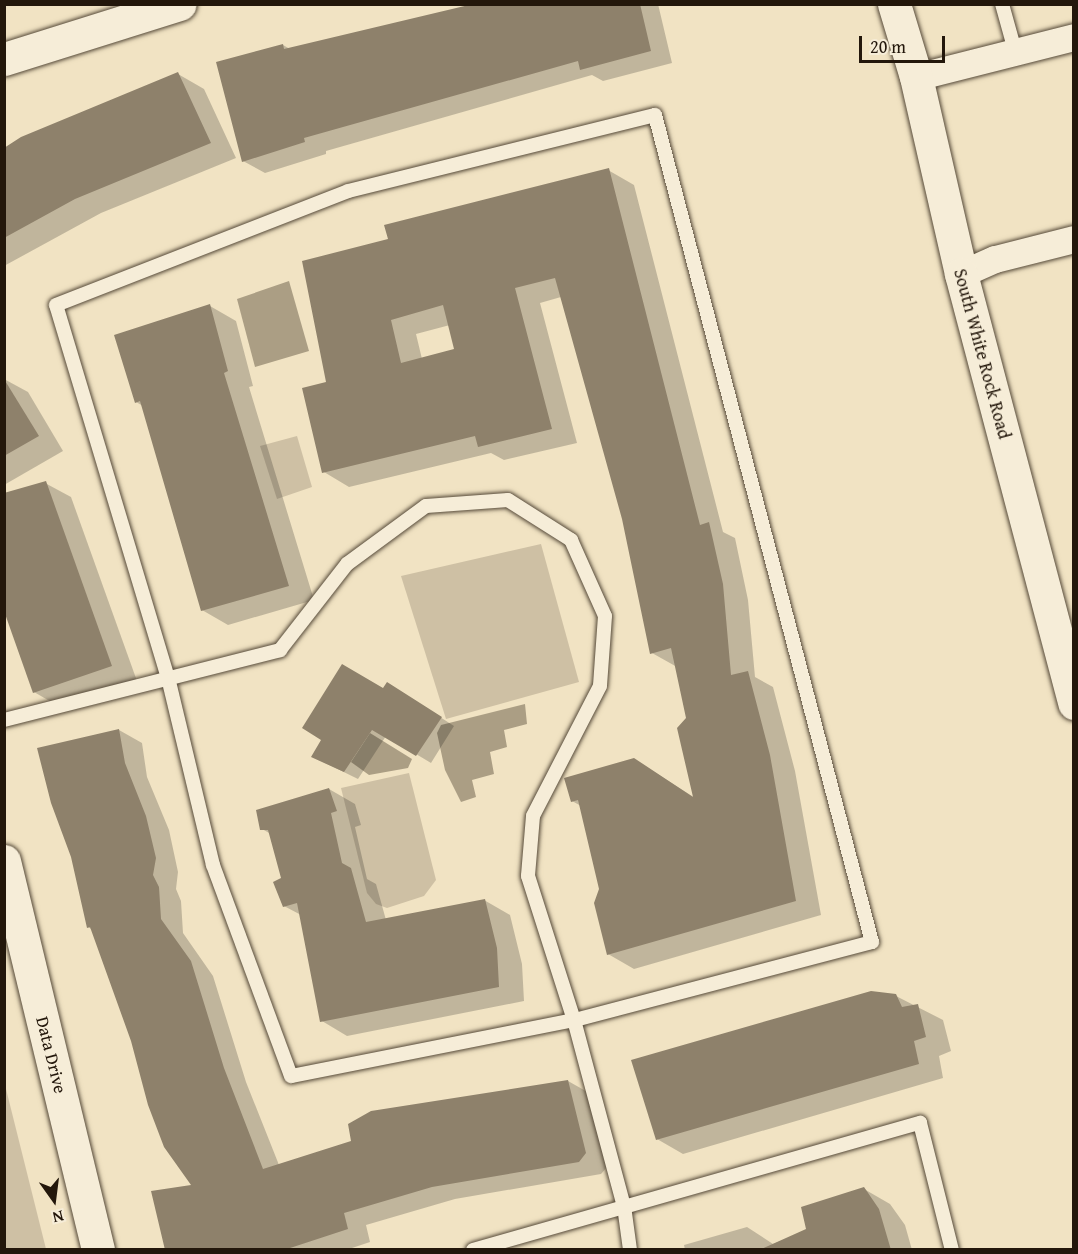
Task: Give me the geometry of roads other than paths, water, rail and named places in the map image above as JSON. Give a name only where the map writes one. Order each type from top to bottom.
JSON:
[{"type":"street","points":[[4,59],[180,4]]},
{"type":"street","name":"South White Rock Road","points":[[894,4],[916,77],[961,274],[1064,629],[1074,703]]},
{"type":"street","points":[[916,77],[1074,37]]},
{"type":"street","points":[[961,274],[995,259],[1074,239]]},
{"type":"street","name":"Data Drive","points":[[4,861],[98,1250]]},
{"type":"lane","points":[[1002,4],[1015,51]]},
{"type":"lane","points":[[655,115],[872,942],[574,1020],[291,1076],[213,865],[168,678],[56,305],[348,191],[655,115]]},
{"type":"lane","points":[[4,720],[280,650],[347,564],[426,506],[508,500],[571,540],[605,616],[600,686],[533,816],[528,876],[574,1020],[624,1206],[630,1250]]},
{"type":"lane","points":[[473,1250],[920,1123],[952,1250]]}]
